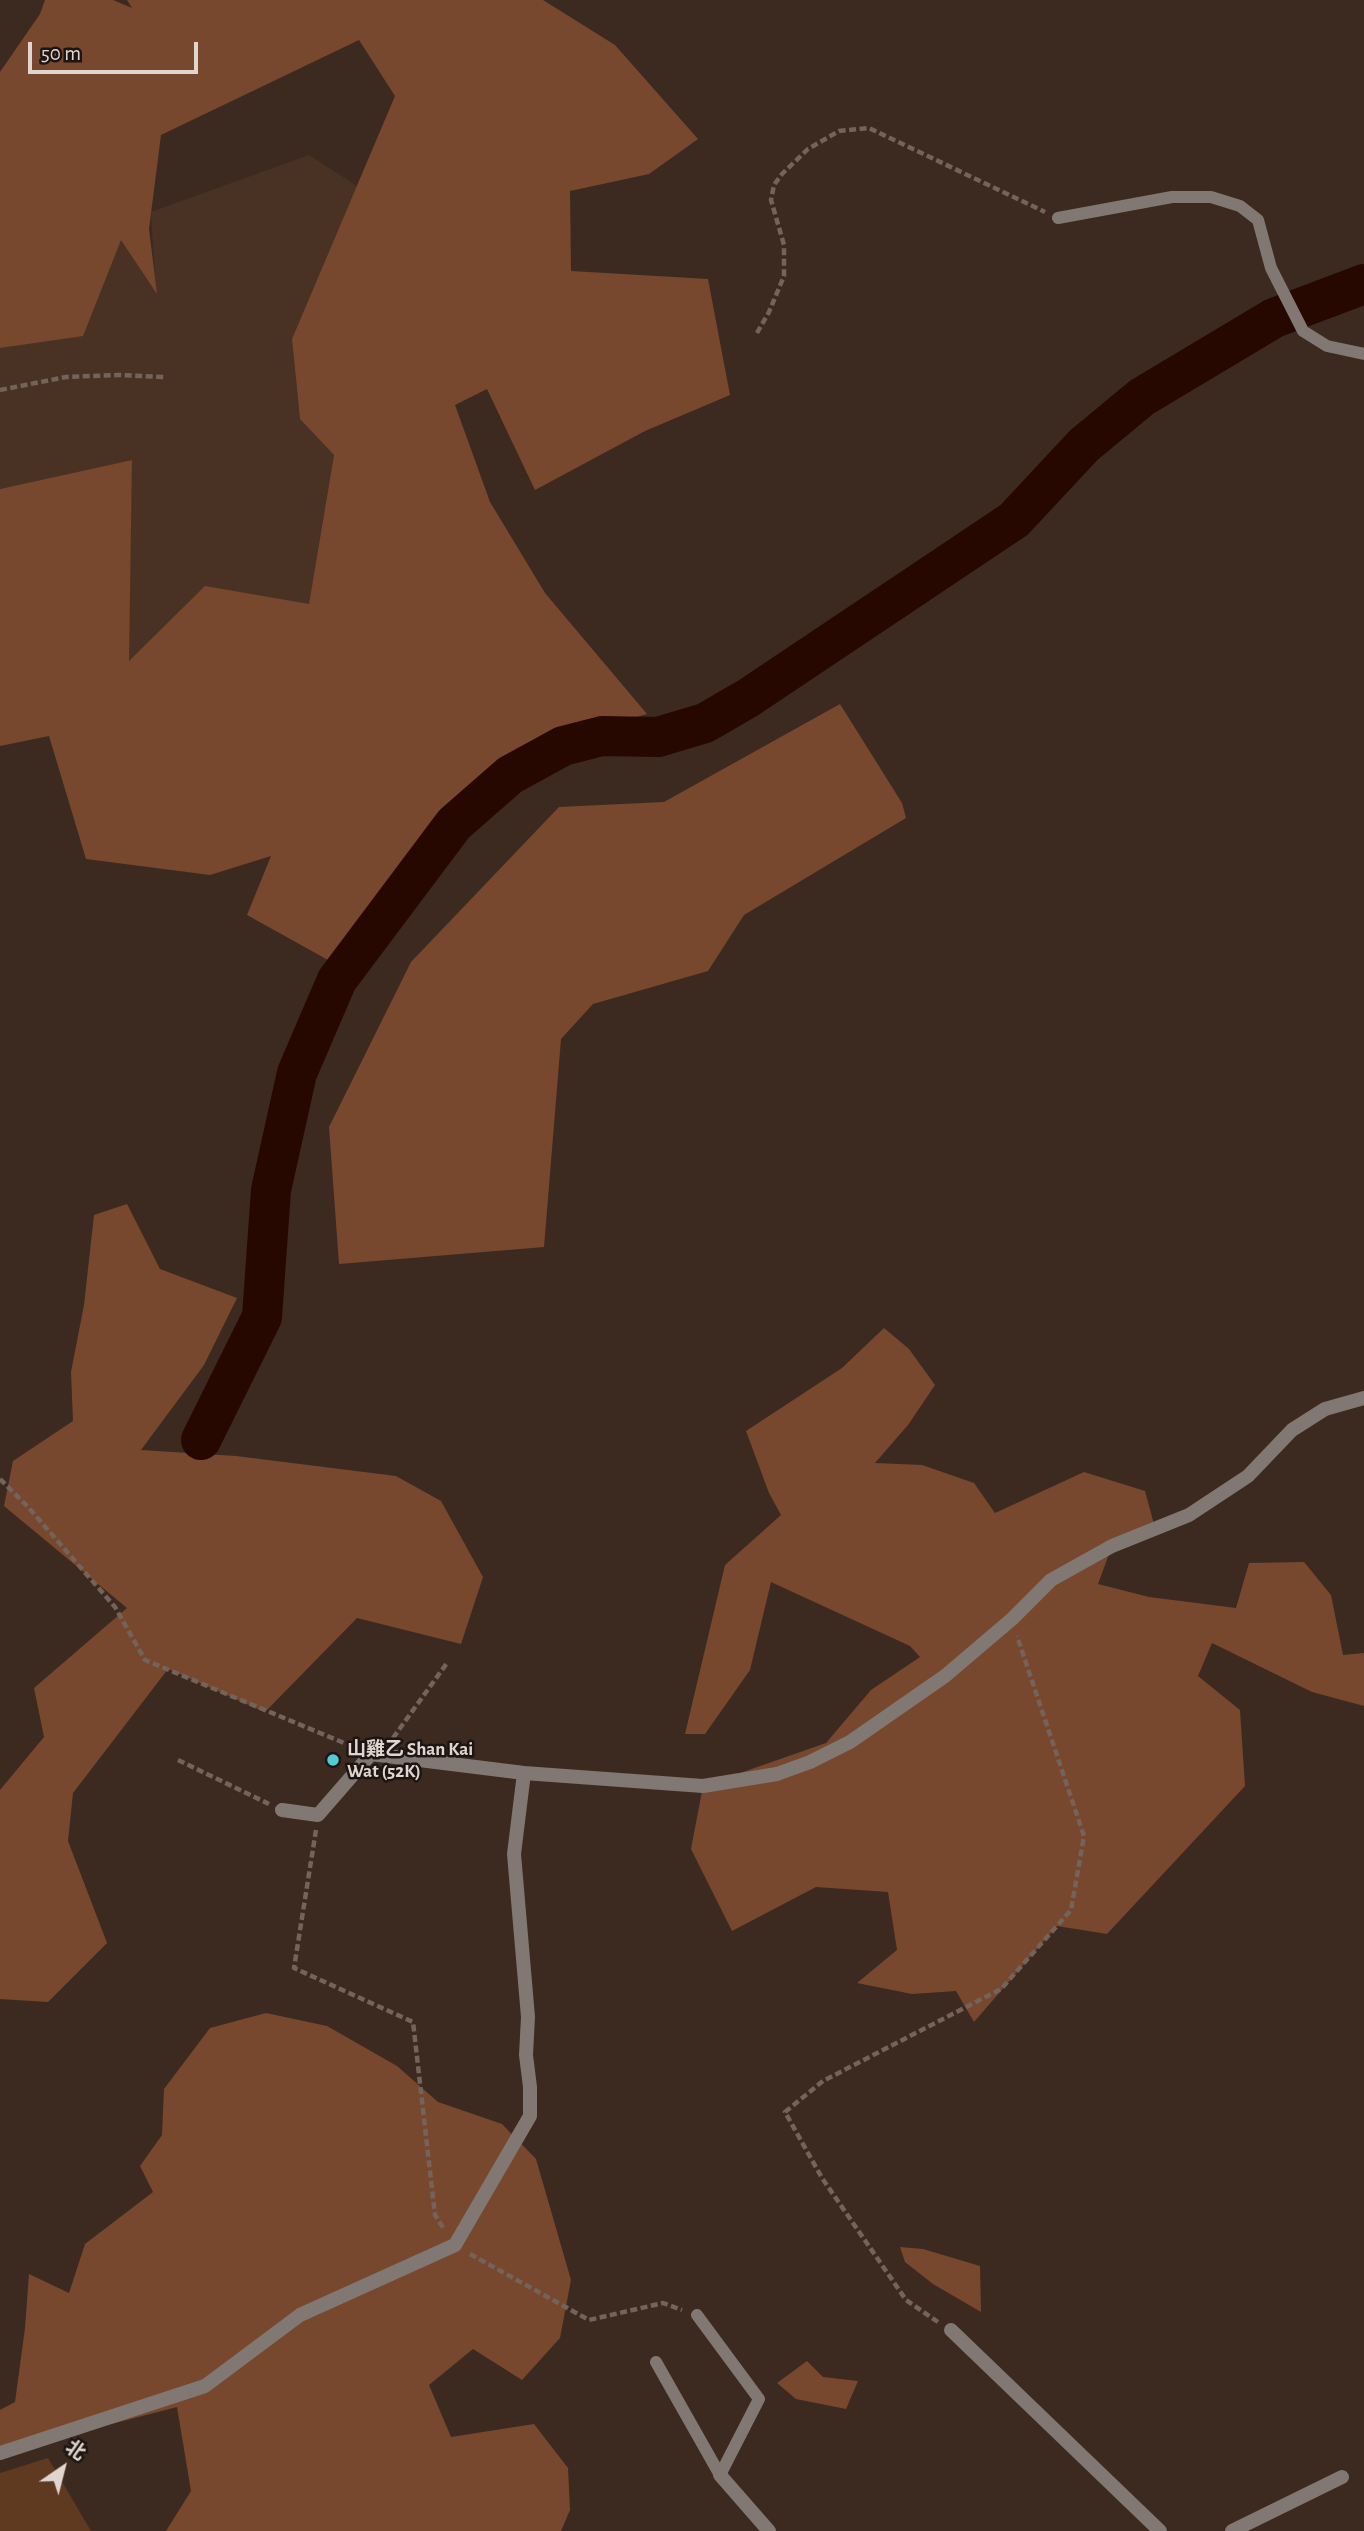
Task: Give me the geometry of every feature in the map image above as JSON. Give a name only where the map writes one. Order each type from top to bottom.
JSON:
[{"type":"street","points":[[282,1810],[318,1815],[371,1754],[524,1773],[703,1786],[777,1774],[810,1762],[850,1742],[945,1676],[1012,1619],[1051,1580],[1112,1546],[1189,1515],[1248,1476],[1292,1430],[1325,1409],[1364,1398]]},
{"type":"street","points":[[0,2453],[205,2386],[300,2315],[455,2245],[530,2116],[526,2055],[528,2017],[514,1854],[524,1773]]},
{"type":"street","points":[[951,2330],[1160,2531]]},
{"type":"street","points":[[720,2475],[769,2531]]},
{"type":"street","points":[[1232,2531],[1342,2477]]},
{"type":"lane","points":[[1058,218],[1172,198],[1211,197],[1240,206],[1258,220],[1271,268],[1303,331],[1327,346],[1364,354]]},
{"type":"lane","points":[[697,2315],[758,2399],[720,2475]]},
{"type":"lane","points":[[656,2362],[720,2475]]},
{"type":"path","points":[[757,333],[784,276],[784,244],[771,200],[774,185],[808,149],[839,131],[869,128],[1058,218]]},
{"type":"path","points":[[0,390],[66,377],[164,377]]},
{"type":"path","points":[[0,1479],[116,1607],[145,1660],[371,1754],[392,1739],[446,1663]]},
{"type":"path","points":[[951,2330],[906,2301],[822,2178],[785,2112],[823,2081],[1001,1989],[1072,1910],[1084,1836],[1012,1619]]},
{"type":"path","points":[[178,1760],[282,1810]]},
{"type":"path","points":[[318,1815],[294,1968],[412,2022],[435,2214],[455,2245],[589,2320],[663,2304],[697,2315]]},
{"type":"shaded area","points":[[45,0],[113,0],[132,8],[127,0],[543,0],[615,45],[698,139],[649,174],[570,191],[571,271],[708,279],[730,395],[645,431],[535,490],[487,389],[455,405],[490,502],[545,593],[647,714],[517,752],[328,960],[247,915],[271,856],[210,875],[86,859],[49,736],[0,746],[0,489],[132,460],[129,661],[205,586],[309,604],[334,455],[300,419],[292,339],[395,96],[359,40],[161,135],[149,229],[157,294],[121,240],[83,336],[0,348],[0,72],[40,14]]},
{"type":"shaded area","points":[[309,155],[357,186],[292,339],[300,419],[334,455],[309,604],[128,662],[132,460],[0,489],[0,348],[13,346],[121,239],[156,292],[151,212]]},
{"type":"shaded area","points":[[840,704],[902,803],[906,818],[744,915],[708,971],[593,1004],[561,1039],[544,1247],[339,1264],[329,1127],[411,962],[559,807],[664,802]]},
{"type":"shaded area","points":[[127,1204],[160,1269],[237,1298],[204,1365],[141,1450],[236,1456],[396,1476],[441,1501],[483,1577],[461,1644],[357,1618],[265,1712],[168,1669],[73,1793],[68,1841],[107,1943],[48,2002],[0,1999],[0,1790],[44,1737],[34,1688],[127,1608],[4,1506],[13,1461],[73,1421],[71,1372],[84,1305],[94,1215]]},
{"type":"shaded area","points":[[884,1328],[909,1349],[935,1385],[908,1425],[875,1463],[922,1465],[974,1483],[995,1513],[1084,1472],[1145,1491],[1155,1528],[1112,1546],[1098,1584],[1149,1597],[1236,1608],[1249,1563],[1304,1562],[1331,1595],[1343,1655],[1364,1653],[1364,1706],[1312,1692],[1212,1643],[1198,1676],[1240,1710],[1245,1786],[1107,1934],[1057,1926],[974,2022],[956,1991],[912,1994],[857,1983],[897,1950],[888,1892],[816,1887],[732,1931],[691,1849],[703,1786],[826,1743],[871,1690],[920,1657],[910,1646],[771,1582],[750,1670],[705,1734],[685,1734],[725,1565],[781,1515],[769,1493],[746,1431],[842,1368]]},
{"type":"shaded area","points":[[266,2013],[327,2026],[397,2066],[438,2102],[502,2124],[536,2159],[571,2280],[560,2338],[522,2380],[473,2349],[429,2385],[451,2437],[534,2424],[568,2468],[570,2510],[561,2531],[166,2531],[191,2491],[177,2407],[0,2453],[0,2410],[15,2402],[29,2274],[69,2293],[85,2244],[153,2192],[140,2166],[162,2135],[164,2089],[210,2028]]},
{"type":"shaded area","points":[[900,2247],[923,2249],[980,2266],[981,2312],[933,2284],[905,2262]]},
{"type":"shaded area","points":[[807,2361],[823,2377],[858,2381],[846,2409],[796,2399],[777,2383]]},
{"type":"shaded area","points":[[48,2458],[91,2531],[0,2531],[0,2473]]},
{"type":"waterway","points":[[201,1440],[262,1317],[271,1190],[297,1073],[337,980],[454,824],[510,775],[563,746],[602,736],[658,737],[705,723],[748,698],[1014,520],[1084,445],[1142,397],[1274,318],[1364,284]]},
{"type":"place","name":"山雞乙 Shan Kai Wat (52K)","points":[[333,1760]]}]
